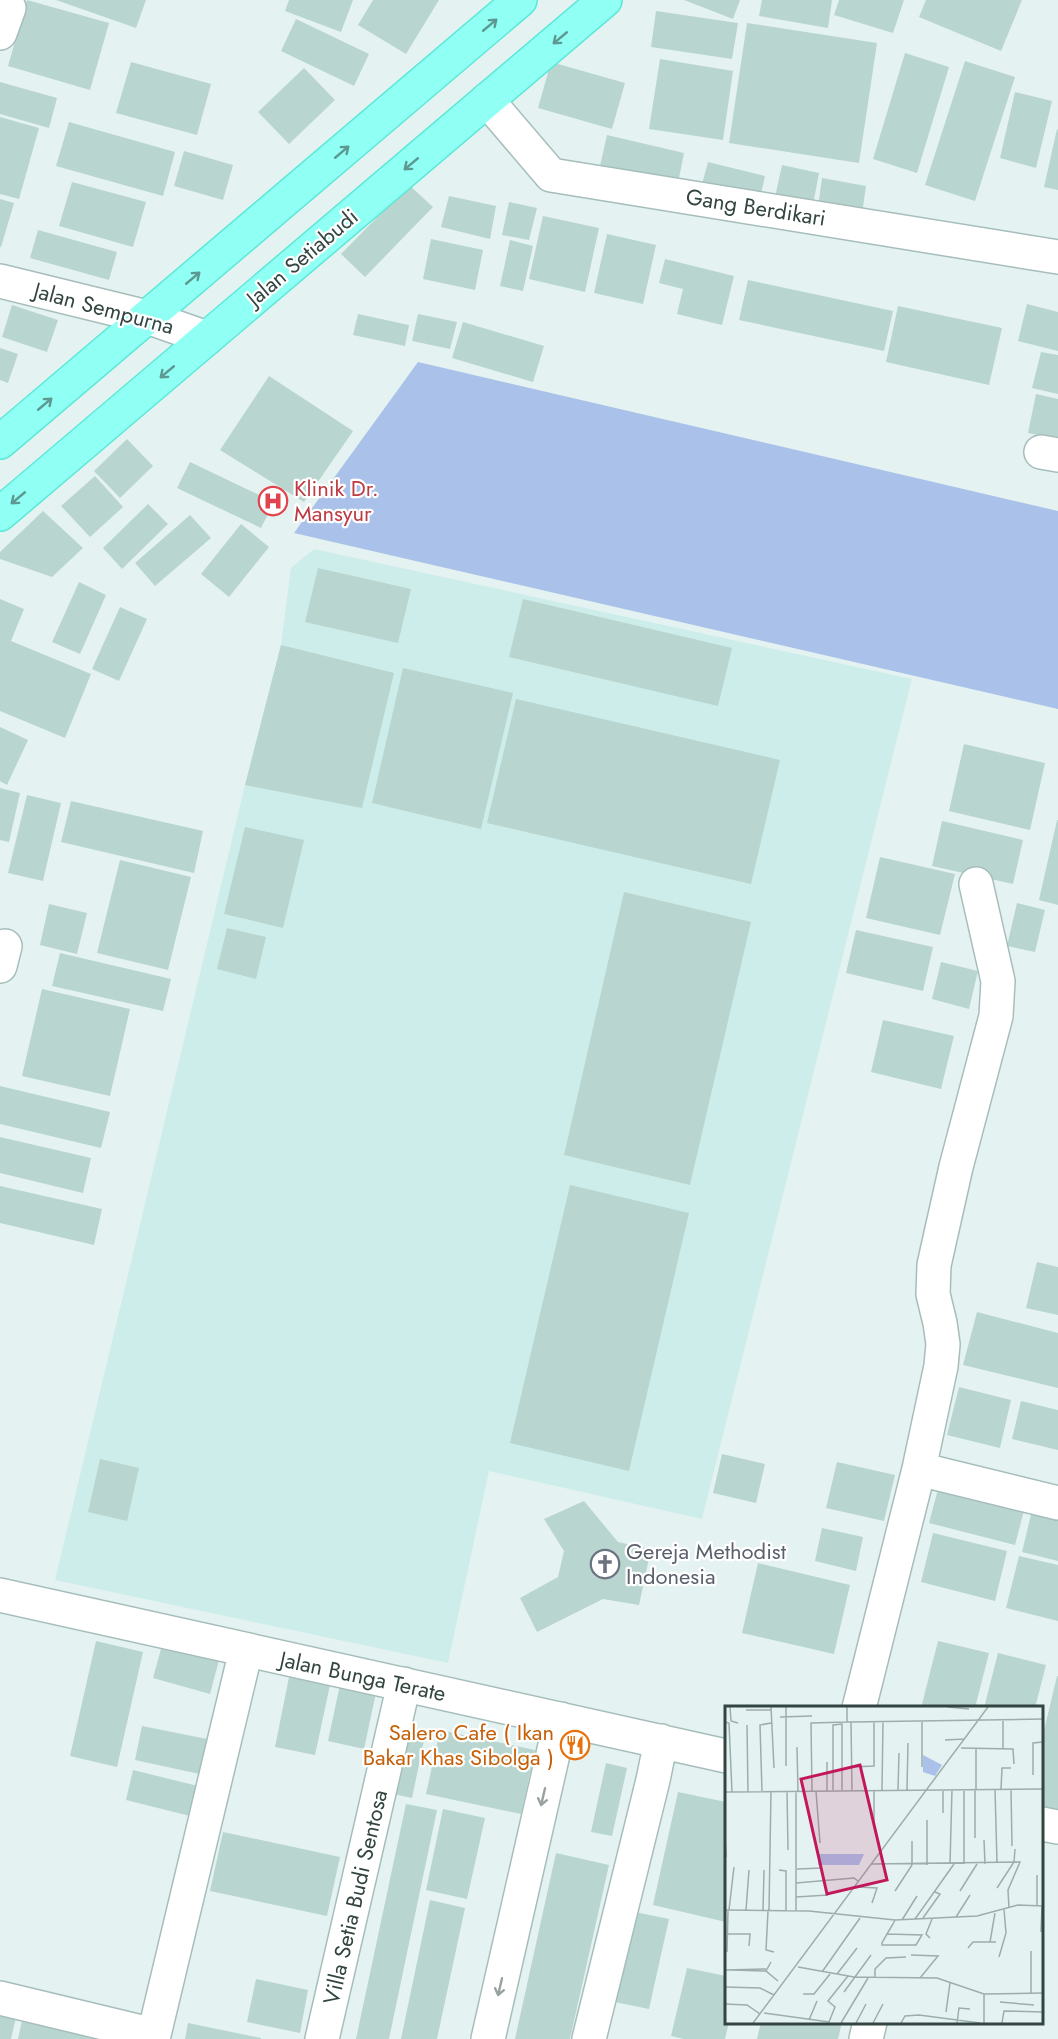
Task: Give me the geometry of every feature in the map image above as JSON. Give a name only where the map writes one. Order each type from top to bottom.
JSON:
[{"type":"main road","points":[[0,442],[520,0]]},
{"type":"main road","name":"Jalan Setiabudi","points":[[0,514],[605,0]]},
{"type":"street","name":"Gang Berdikari","points":[[487,100],[551,175],[1058,257]]},
{"type":"street","name":"Jalan Sempurna","points":[[0,281],[147,317],[207,338]]},
{"type":"street","points":[[859,1706],[919,1469],[941,1366],[943,1344],[933,1294],[934,1265],[956,1167],[996,1016],[998,981],[975,884]]},
{"type":"street","points":[[919,1469],[1058,1503]]},
{"type":"street","name":"Jalan Bunga Terate","points":[[0,1595],[725,1755]]},
{"type":"street","points":[[0,1998],[154,2037],[246,1650]]},
{"type":"street","name":"Villa Setia Budi Sentosa","points":[[322,2039],[404,1684]]},
{"type":"street","points":[[488,2039],[561,1719]]},
{"type":"street","points":[[590,2039],[661,1741]]},
{"type":"street","points":[[1043,1824],[1058,1827]]},
{"type":"street","points":[[866,2039],[870,2024]]},
{"type":"shaded area","points":[[418,362],[1058,511],[1058,709],[294,533]]},
{"type":"shaded area","points":[[314,549],[912,679],[702,1519],[489,1471],[448,1663],[55,1580],[245,785],[281,645],[291,568]]},
{"type":"building","points":[[27,0],[109,23],[90,90],[8,66]]},
{"type":"building","points":[[56,0],[146,0],[136,28]]},
{"type":"building","points":[[289,0],[353,0],[341,32],[285,11]]},
{"type":"building","points":[[373,0],[439,0],[406,54],[358,25]]},
{"type":"building","points":[[684,0],[740,0],[733,19]]},
{"type":"building","points":[[762,0],[832,0],[828,28],[759,16]]},
{"type":"building","points":[[839,0],[904,0],[893,33],[834,15]]},
{"type":"building","points":[[926,0],[1022,0],[1001,51],[919,17]]},
{"type":"building","points":[[656,11],[738,23],[732,59],[651,47]]},
{"type":"building","points":[[296,19],[369,54],[354,86],[281,51]]},
{"type":"building","points":[[747,23],[877,43],[859,163],[729,143]]},
{"type":"building","points":[[905,53],[949,67],[917,173],[873,159]]},
{"type":"building","points":[[660,59],[733,71],[723,140],[649,129]]},
{"type":"building","points":[[965,61],[1015,77],[975,201],[925,185]]},
{"type":"building","points":[[131,62],[211,84],[197,135],[116,113]]},
{"type":"building","points":[[551,62],[625,83],[612,129],[538,108]]},
{"type":"building","points":[[304,68],[335,100],[289,144],[258,112]]},
{"type":"building","points":[[0,82],[57,98],[49,128],[0,114]]},
{"type":"building","points":[[1015,92],[1052,101],[1036,168],[1000,158]]},
{"type":"building","points":[[0,117],[39,128],[19,199],[0,194]]},
{"type":"building","points":[[69,122],[175,152],[163,196],[56,166]]},
{"type":"building","points":[[1058,130],[1058,190],[1044,187]]},
{"type":"building","points":[[607,135],[684,153],[678,183],[600,166]]},
{"type":"building","points":[[184,151],[233,165],[223,200],[174,186]]},
{"type":"building","points":[[708,162],[765,176],[760,199],[702,184]]},
{"type":"building","points":[[782,165],[819,173],[812,210],[774,202]]},
{"type":"building","points":[[822,178],[866,186],[862,214],[818,207]]},
{"type":"building","points":[[72,182],[146,202],[133,247],[59,226]]},
{"type":"building","points":[[409,185],[433,207],[365,277],[341,254]]},
{"type":"building","points":[[449,196],[496,206],[490,239],[441,227]]},
{"type":"building","points":[[0,199],[14,203],[1,247],[0,247]]},
{"type":"building","points":[[509,202],[537,208],[529,240],[502,235]]},
{"type":"building","points":[[543,216],[599,228],[585,292],[529,279]]},
{"type":"building","points":[[38,230],[117,252],[109,280],[30,258]]},
{"type":"building","points":[[607,234],[656,245],[643,304],[594,293]]},
{"type":"building","points":[[431,239],[483,250],[475,290],[423,279]]},
{"type":"building","points":[[510,240],[533,246],[523,291],[500,286]]},
{"type":"building","points":[[665,259],[734,276],[722,325],[677,314],[683,289],[659,283]]},
{"type":"building","points":[[748,280],[893,311],[884,351],[739,320]]},
{"type":"building","points":[[1027,304],[1058,312],[1058,351],[1018,341]]},
{"type":"building","points":[[12,305],[58,320],[47,352],[2,337]]},
{"type":"building","points":[[898,306],[1002,328],[989,385],[886,362]]},
{"type":"building","points":[[358,314],[409,325],[405,346],[353,335]]},
{"type":"building","points":[[418,314],[457,322],[450,349],[412,341]]},
{"type":"building","points":[[463,322],[544,346],[533,382],[452,358]]},
{"type":"building","points":[[0,348],[18,354],[8,383],[0,380]]},
{"type":"building","points":[[1041,352],[1058,355],[1058,394],[1032,388]]},
{"type":"building","points":[[269,376],[353,431],[304,502],[220,450]]},
{"type":"building","points":[[1036,394],[1058,399],[1058,439],[1028,433]]},
{"type":"building","points":[[127,439],[153,466],[120,498],[94,471]]},
{"type":"building","points":[[190,462],[274,502],[261,528],[177,488]]},
{"type":"building","points":[[95,476],[123,507],[90,537],[61,506]]},
{"type":"building","points":[[148,504],[168,524],[122,569],[103,548]]},
{"type":"building","points":[[43,511],[83,548],[52,577],[0,559],[0,552]]},
{"type":"building","points":[[190,515],[211,538],[155,586],[135,563]]},
{"type":"building","points":[[241,524],[269,547],[229,597],[201,574]]},
{"type":"building","points":[[318,568],[411,589],[398,643],[305,622]]},
{"type":"building","points":[[79,582],[106,595],[80,654],[52,642]]},
{"type":"building","points":[[0,599],[24,609],[11,641],[91,674],[65,738],[0,711]]},
{"type":"building","points":[[523,599],[732,648],[718,706],[509,657]]},
{"type":"building","points":[[120,607],[147,619],[119,681],[92,669]]},
{"type":"building","points":[[281,645],[394,673],[362,808],[245,785]]},
{"type":"building","points":[[403,668],[513,693],[481,829],[372,803]]},
{"type":"building","points":[[516,699],[780,760],[751,884],[487,823]]},
{"type":"building","points":[[0,727],[28,740],[7,785],[0,781]]},
{"type":"building","points":[[964,744],[1045,763],[1030,830],[949,811]]},
{"type":"building","points":[[0,788],[20,793],[9,842],[0,840]]},
{"type":"building","points":[[27,795],[61,803],[43,881],[8,873]]},
{"type":"building","points":[[71,801],[203,831],[194,873],[61,842]]},
{"type":"building","points":[[1058,820],[1058,905],[1039,900]]},
{"type":"building","points":[[942,821],[1023,840],[1013,884],[932,866]]},
{"type":"building","points":[[245,827],[304,840],[283,928],[224,914]]},
{"type":"building","points":[[880,857],[955,874],[940,935],[866,918]]},
{"type":"building","points":[[120,860],[191,877],[168,970],[97,953]]},
{"type":"building","points":[[624,892],[751,922],[690,1185],[564,1155]]},
{"type":"building","points":[[1017,903],[1045,910],[1035,952],[1007,946]]},
{"type":"building","points":[[49,904],[87,913],[77,954],[40,945]]},
{"type":"building","points":[[227,928],[266,937],[256,979],[217,969]]},
{"type":"building","points":[[856,930],[933,947],[923,991],[846,973]]},
{"type":"building","points":[[60,953],[171,979],[163,1011],[52,986]]},
{"type":"building","points":[[941,962],[978,971],[969,1009],[932,999]]},
{"type":"building","points":[[42,989],[130,1009],[110,1096],[22,1076]]},
{"type":"building","points":[[883,1020],[954,1036],[941,1089],[871,1072]]},
{"type":"building","points":[[0,1086],[110,1112],[101,1148],[0,1124]]},
{"type":"building","points":[[0,1137],[91,1158],[83,1193],[0,1173]]},
{"type":"building","points":[[570,1185],[689,1213],[629,1471],[510,1443]]},
{"type":"building","points":[[0,1186],[102,1209],[94,1245],[0,1223]]},
{"type":"building","points":[[1037,1262],[1058,1267],[1058,1315],[1026,1308]]},
{"type":"building","points":[[977,1312],[1058,1333],[1058,1388],[963,1365]]},
{"type":"building","points":[[959,1387],[1011,1400],[1000,1448],[947,1435]]},
{"type":"building","points":[[1021,1401],[1058,1410],[1058,1450],[1012,1439]]},
{"type":"building","points":[[722,1454],[765,1464],[756,1503],[713,1493]]},
{"type":"building","points":[[100,1459],[139,1468],[127,1521],[88,1512]]},
{"type":"building","points":[[837,1462],[895,1475],[884,1521],[826,1508]]},
{"type":"building","points":[[941,1478],[1027,1499],[1015,1545],[929,1523]]},
{"type":"building","name":"Gereja Methodist Indonesia","points":[[584,1501],[618,1542],[651,1549],[639,1605],[603,1599],[537,1632],[520,1598],[558,1577],[564,1551],[544,1519]]},
{"type":"building","points":[[1034,1502],[1058,1508],[1058,1561],[1022,1552]]},
{"type":"building","points":[[822,1528],[863,1537],[856,1571],[815,1561]]},
{"type":"building","points":[[933,1533],[1007,1551],[995,1601],[921,1582]]},
{"type":"building","points":[[1019,1556],[1058,1565],[1058,1621],[1006,1608]]},
{"type":"building","points":[[758,1563],[850,1585],[834,1654],[742,1633]]},
{"type":"building","points":[[165,1634],[222,1649],[210,1694],[153,1678]]},
{"type":"building","points":[[96,1641],[143,1652],[117,1767],[70,1756]]},
{"type":"building","points":[[938,1641],[989,1653],[976,1706],[922,1706]]},
{"type":"building","points":[[998,1653],[1046,1665],[1036,1706],[985,1706]]},
{"type":"building","points":[[1058,1676],[1058,1824],[1043,1820],[1043,1735]]},
{"type":"building","points":[[289,1677],[330,1685],[315,1755],[275,1747]]},
{"type":"building","points":[[341,1680],[377,1688],[364,1749],[328,1741]]},
{"type":"building","points":[[398,1725],[426,1731],[412,1798],[384,1792]]},
{"type":"building","points":[[142,1726],[212,1740],[204,1775],[135,1760]]},
{"type":"building","points":[[440,1730],[535,1750],[521,1814],[426,1794]]},
{"type":"building","points":[[606,1763],[627,1768],[612,1836],[591,1832]]},
{"type":"building","points":[[133,1770],[198,1786],[190,1816],[126,1800]]},
{"type":"building","points":[[678,1792],[725,1802],[725,1922],[653,1905]]},
{"type":"building","points":[[406,1804],[437,1810],[389,2039],[356,2039]]},
{"type":"building","points":[[443,1809],[485,1818],[467,1899],[426,1890]]},
{"type":"building","points":[[223,1832],[340,1857],[327,1916],[210,1891]]},
{"type":"building","points":[[556,1853],[609,1865],[570,2039],[515,2039]]},
{"type":"building","points":[[430,1900],[465,1908],[437,2039],[401,2039]]},
{"type":"building","points":[[625,1910],[669,1919],[649,2009],[605,2000]]},
{"type":"building","points":[[687,1968],[725,1976],[725,2024],[729,2024],[725,2039],[684,2039],[671,2036]]},
{"type":"building","points":[[256,1979],[308,1990],[300,2033],[247,2022]]},
{"type":"building","points":[[0,2010],[17,2013],[11,2039],[0,2039]]},
{"type":"building","points":[[23,2016],[118,2039],[18,2039]]},
{"type":"building","points":[[188,2023],[261,2038],[261,2039],[185,2039]]},
{"type":"building","points":[[761,2024],[842,2024],[838,2039],[757,2039]]},
{"type":"place","name":"Klinik Dr. Mansyur","points":[[273,501]]},
{"type":"place","name":"Gereja Methodist Indonesia","points":[[605,1564]]},
{"type":"place","name":"Salero Cafe ( Ikan Bakar Khas Sibolga )","points":[[575,1745]]}]
